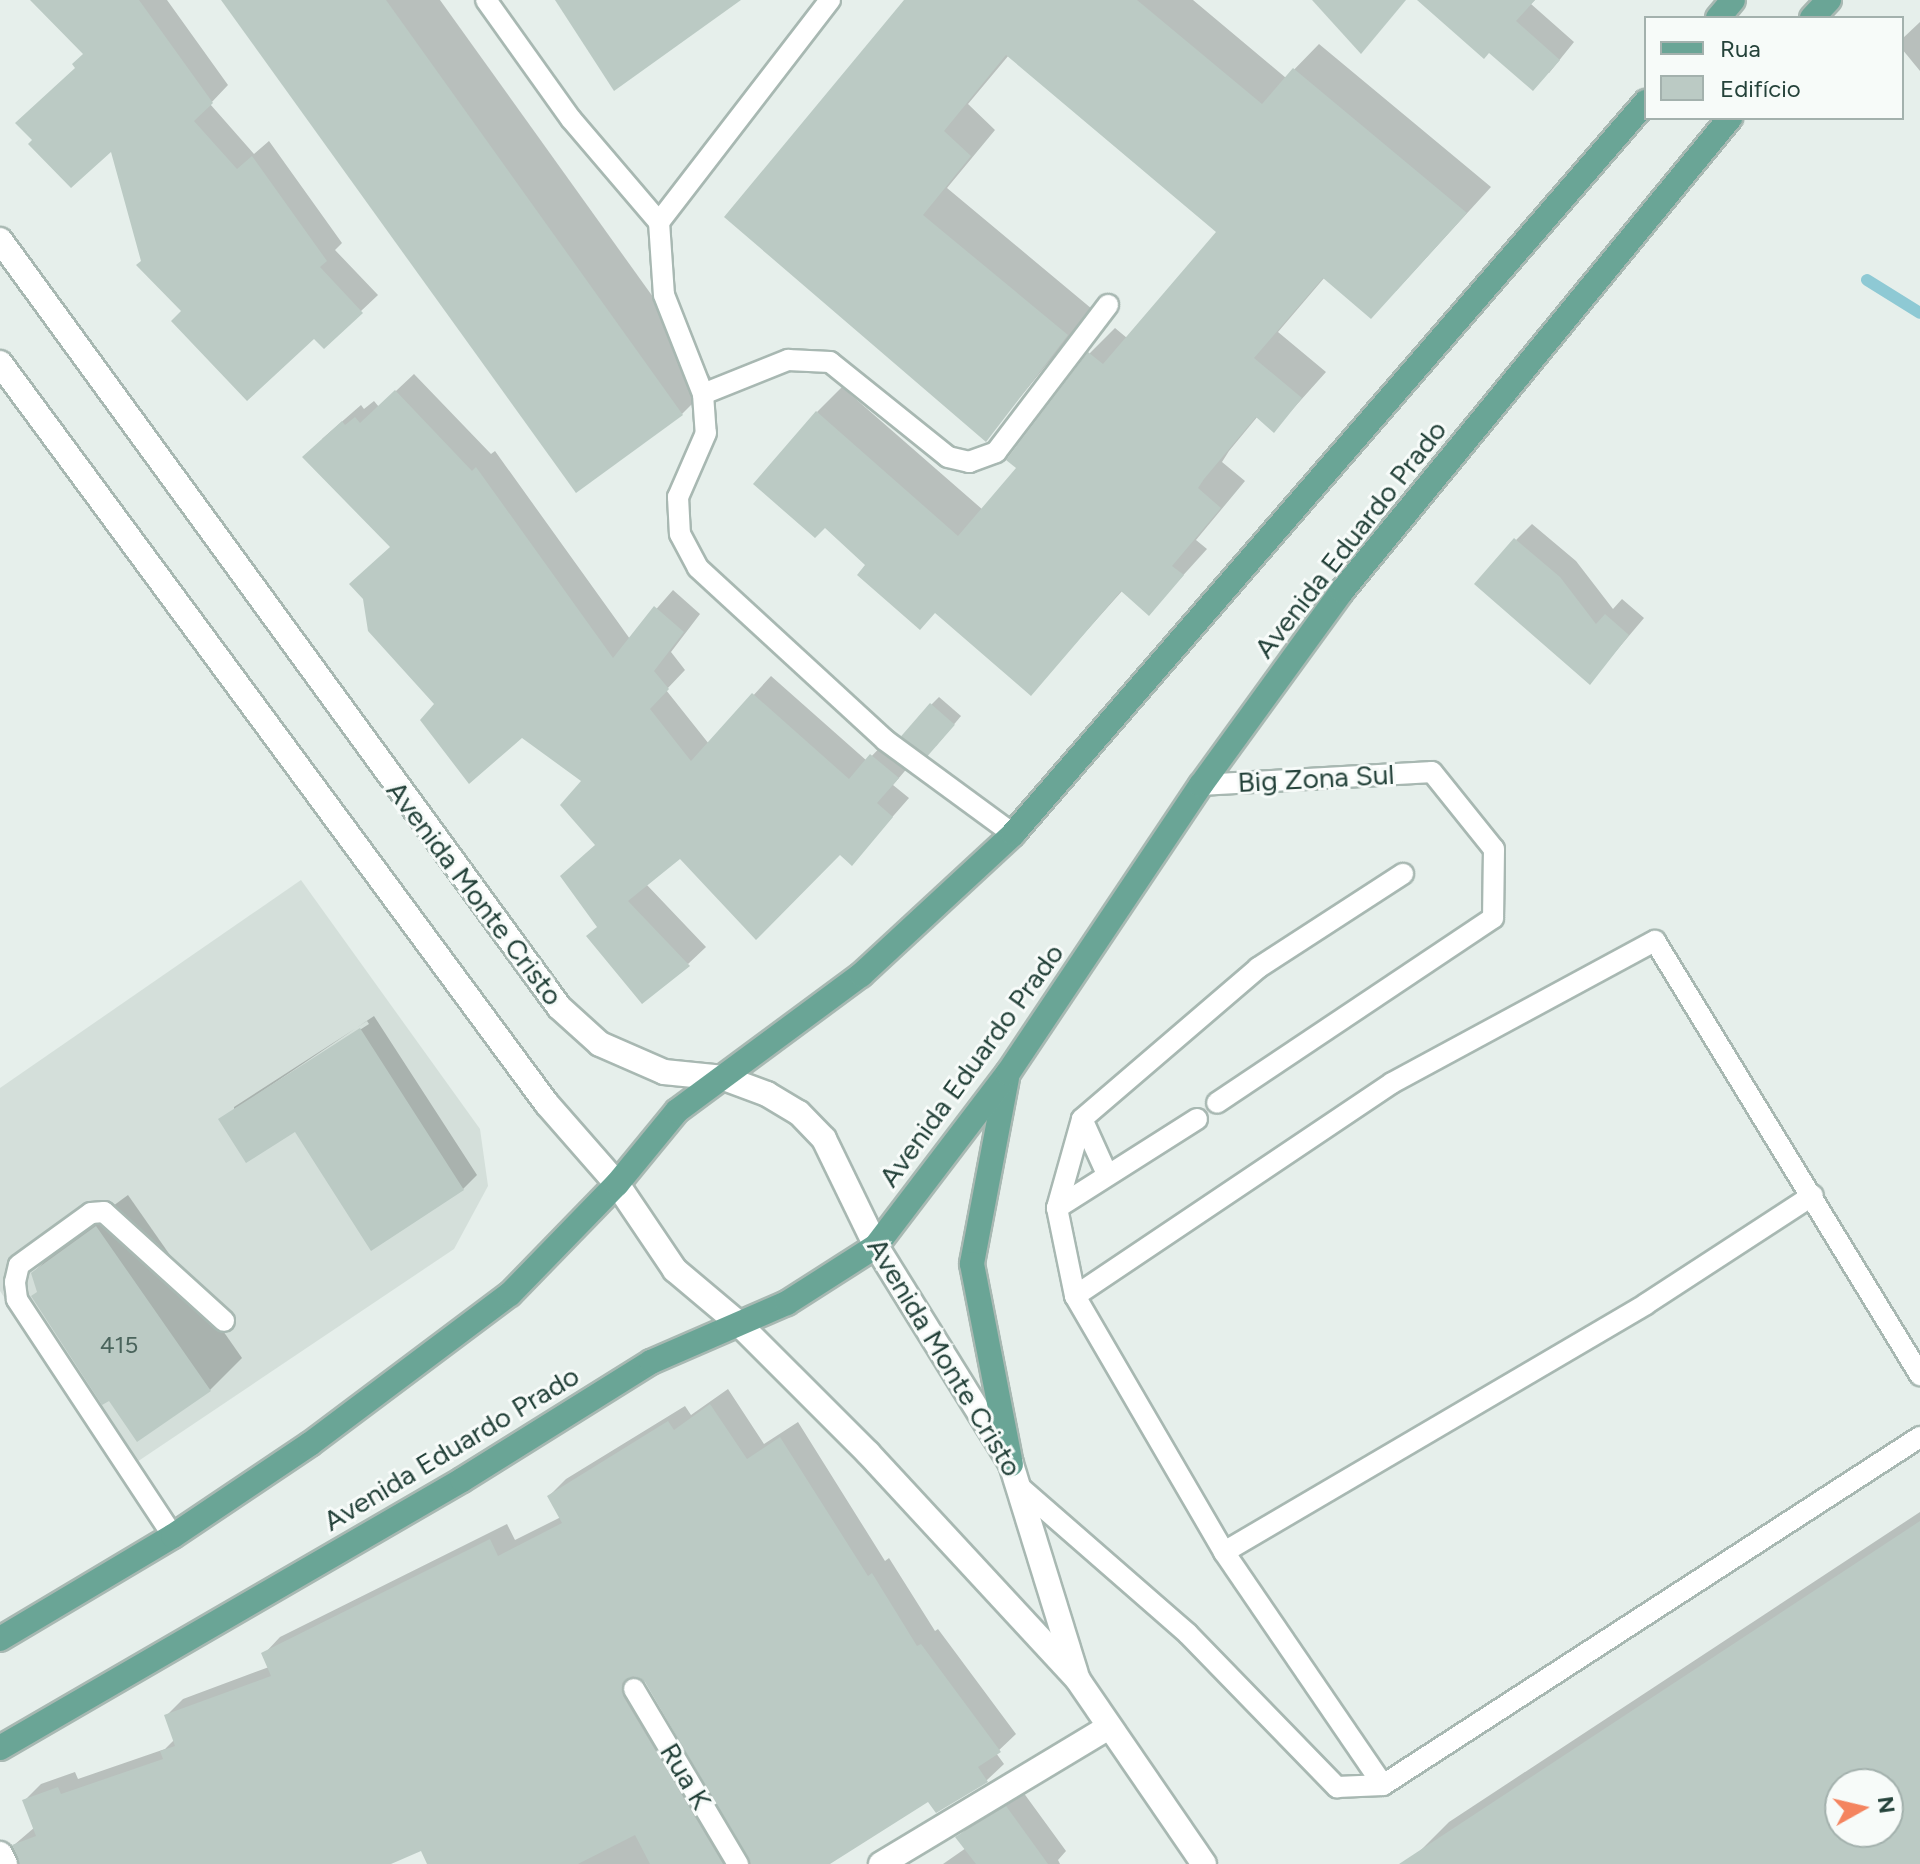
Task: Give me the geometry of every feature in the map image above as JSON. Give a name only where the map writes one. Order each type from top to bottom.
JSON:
[{"type":"main road","points":[[1720,16],[1733,0]]},
{"type":"main road","points":[[1814,16],[1829,0]]},
{"type":"main road","name":"Avenida Eduardo Prado","points":[[0,1639],[173,1536],[310,1444],[510,1294],[617,1184],[677,1111],[861,975],[1013,834],[1644,104]]},
{"type":"main road","name":"Avenida Eduardo Prado","points":[[0,1748],[462,1480],[651,1362],[831,1279],[876,1246],[1008,1073],[1201,785],[1342,591],[1728,120]]},
{"type":"main road","name":"Avenida Monte Cristo","points":[[0,240],[559,1007],[600,1044],[651,1066],[724,1078],[789,1107],[824,1139],[876,1246],[1011,1464],[1022,1489],[1078,1680]]},
{"type":"main road","name":"Avenida Monte Cristo","points":[[0,363],[547,1104],[617,1184],[675,1270],[738,1323],[868,1453],[1078,1680],[1204,1864]]},
{"type":"main road","points":[[1008,1073],[972,1264],[1011,1464]]},
{"type":"main road","points":[[881,1864],[1109,1727]]},
{"type":"main road","points":[[0,1854],[5,1864]]},
{"type":"lane","points":[[486,0],[571,119],[659,222],[664,295],[703,394],[706,433],[678,497],[680,534],[698,568],[885,740],[1013,834]]},
{"type":"lane","points":[[659,222],[830,0]]},
{"type":"lane","points":[[703,394],[788,360],[830,362],[948,457],[969,462],[996,452],[1108,305]]},
{"type":"lane","name":"Big Zona Sul","points":[[1201,785],[1432,772],[1494,849],[1493,918],[1217,1103]]},
{"type":"lane","points":[[1383,1785],[1224,1552],[1075,1296],[1057,1208],[1082,1119],[1258,968],[1403,874]]},
{"type":"lane","points":[[1075,1296],[1392,1083],[1655,941],[1813,1195],[1920,1375]]},
{"type":"lane","points":[[1082,1119],[1107,1174]]},
{"type":"lane","points":[[1057,1208],[1197,1119]]},
{"type":"lane","points":[[1224,1552],[1646,1304],[1813,1195]]},
{"type":"lane","points":[[173,1536],[17,1299],[19,1265],[91,1213],[104,1212],[224,1321]]},
{"type":"lane","points":[[1022,1489],[1188,1634],[1337,1787],[1383,1785],[1920,1437]]},
{"type":"lane","name":"Rua K","points":[[634,1689],[738,1864]]},
{"type":"shaded area","points":[[301,880],[480,1129],[488,1186],[454,1249],[122,1472],[0,1291],[0,1088]]},
{"type":"building","points":[[30,0],[139,0],[213,103],[194,121],[237,169],[252,156],[327,261],[320,267],[363,313],[324,349],[314,339],[247,401],[171,321],[181,311],[136,265],[141,261],[111,152],[71,188],[28,144],[32,140],[15,123],[75,68],[72,64],[83,54]]},
{"type":"building","points":[[221,0],[386,0],[683,415],[576,493]]},
{"type":"building","points":[[555,0],[741,0],[614,91]]},
{"type":"building","points":[[904,0],[1137,0],[1262,104],[1293,68],[1467,213],[1371,319],[1323,278],[1254,358],[1302,398],[1274,433],[1256,417],[1198,488],[1221,508],[1172,566],[1184,575],[1149,616],[1121,591],[1031,696],[935,613],[920,630],[857,575],[865,565],[825,528],[815,538],[753,484],[816,411],[958,536],[1016,468],[1006,460],[1088,352],[1103,364],[1216,232],[1006,55],[944,131],[971,156],[923,215],[1068,335],[986,442],[724,217]]},
{"type":"building","points":[[1312,0],[1406,0],[1361,54]]},
{"type":"building","points":[[1417,0],[1535,0],[1516,21],[1560,60],[1533,91],[1489,53],[1484,59]]},
{"type":"building","points":[[395,390],[472,471],[476,467],[613,658],[654,606],[684,632],[654,671],[669,689],[650,709],[691,761],[752,693],[849,779],[870,754],[899,778],[877,803],[893,817],[852,866],[840,855],[756,940],[680,859],[628,901],[690,966],[642,1004],[586,936],[597,927],[560,876],[595,845],[560,805],[581,781],[522,738],[469,784],[420,720],[434,704],[368,631],[363,599],[349,584],[390,547],[302,457],[342,421],[345,425],[355,417],[360,423]]},
{"type":"building","points":[[1514,538],[1560,577],[1596,624],[1605,614],[1629,635],[1590,685],[1474,584]]},
{"type":"building","points":[[930,703],[955,725],[926,758],[901,736]]},
{"type":"building","points":[[360,1028],[464,1190],[371,1251],[295,1132],[246,1163],[218,1119]]},
{"type":"building","points":[[96,1226],[211,1391],[137,1442],[109,1401],[102,1405],[31,1296],[37,1292],[31,1273]]},
{"type":"building","points":[[710,1404],[747,1459],[780,1437],[868,1576],[872,1573],[917,1646],[921,1644],[1001,1752],[978,1767],[988,1782],[936,1813],[928,1802],[830,1864],[751,1864],[645,1682],[633,1676],[622,1683],[623,1696],[723,1864],[650,1864],[635,1835],[578,1864],[427,1864],[421,1851],[391,1864],[20,1864],[12,1845],[36,1836],[22,1800],[58,1787],[61,1794],[163,1759],[160,1751],[175,1746],[164,1715],[271,1676],[261,1653],[490,1539],[498,1556],[562,1523],[547,1496],[668,1421],[674,1430]]},
{"type":"building","points":[[1920,1521],[1920,1864],[1399,1864]]},
{"type":"building","points":[[1006,1806],[1048,1864],[976,1864],[955,1837]]},
{"type":"waterway","points":[[1867,280],[1920,313]]}]
